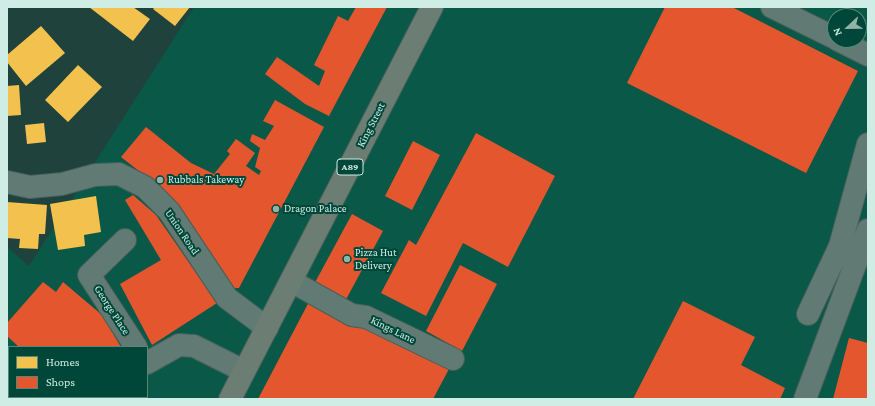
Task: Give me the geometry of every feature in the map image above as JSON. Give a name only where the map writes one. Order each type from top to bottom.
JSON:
[{"type":"main road","name":"King Street","points":[[267,328],[432,7]]},
{"type":"main road","name":"A89","points":[[230,399],[267,328]]},
{"type":"street","points":[[772,7],[827,34]]},
{"type":"street","points":[[854,48],[868,55]]},
{"type":"street","points":[[805,399],[850,249],[868,144]]},
{"type":"street","name":"Union Road","points":[[7,182],[30,187],[62,184],[95,176],[119,174],[145,187],[169,211],[226,298],[267,328]]},
{"type":"street","points":[[808,314],[850,249],[868,230]]},
{"type":"street","name":"George Place","points":[[125,240],[89,275],[135,346]]},
{"type":"street","name":"Kings Lane","points":[[291,281],[352,315],[366,317],[453,359]]},
{"type":"street","points":[[148,362],[179,345],[194,346],[244,371]]},
{"type":"shaded area","points":[[194,7],[868,7],[868,399],[7,399],[7,247],[29,266]]},
{"type":"building: Homes","points":[[89,7],[133,7],[150,19],[133,41]]},
{"type":"building: Homes","points":[[155,7],[190,7],[175,26],[153,9]]},
{"type":"building: Homes","points":[[41,26],[65,53],[26,86],[7,62],[7,55]]},
{"type":"building: Homes","points":[[78,65],[102,87],[68,122],[45,100]]},
{"type":"building: Homes","points":[[19,85],[21,115],[7,116],[7,86]]},
{"type":"building: Homes","points":[[44,123],[46,142],[27,144],[25,125]]},
{"type":"building: Homes","points":[[96,196],[101,232],[84,235],[85,246],[58,250],[50,204]]},
{"type":"building: Homes","points":[[7,202],[47,205],[45,234],[39,234],[38,249],[19,248],[20,239],[7,238]]},
{"type":"building: Shops","points":[[356,7],[387,7],[329,116],[305,104],[265,74],[277,57],[319,86],[325,71],[314,65],[338,16],[348,21]]},
{"type":"building: Shops","points":[[665,7],[732,7],[858,71],[806,173],[627,83]]},
{"type":"building: Shops","points":[[275,100],[324,127],[239,288],[232,288],[144,175],[121,157],[146,127],[191,163],[214,174],[230,154],[227,151],[236,139],[255,153],[246,166],[259,175],[261,171],[255,167],[260,148],[250,141],[252,134],[265,140],[274,126],[263,121]]},
{"type":"building: Shops","points":[[476,133],[555,176],[508,267],[463,243],[426,316],[381,293],[409,240],[416,245]]},
{"type":"building: Shops","points":[[413,141],[440,155],[412,210],[385,196]]},
{"type":"building: Shops","points":[[133,195],[156,215],[217,303],[152,345],[120,284],[161,260],[125,200]]},
{"type":"building: Shops","name":"Pizza Hut Delivery","points":[[352,214],[383,231],[343,305],[312,288]]},
{"type":"building: Shops","points":[[460,265],[497,284],[462,351],[426,331]]},
{"type":"building: Shops","points":[[43,282],[56,292],[63,282],[102,315],[120,346],[18,346],[7,336],[7,323]]},
{"type":"building: Shops","points":[[311,298],[449,369],[433,399],[258,399]]},
{"type":"building: Shops","points":[[683,301],[755,337],[741,365],[785,388],[780,399],[633,399]]},
{"type":"building: Shops","points":[[849,338],[868,343],[868,399],[833,399]]},
{"type":"building: Shops","points":[[7,359],[8,398],[37,399],[7,399]]},
{"type":"place","name":"Rubbals Takeway","points":[[160,180]]},
{"type":"place","name":"Dragon Palace","points":[[276,209]]},
{"type":"place","name":"Pizza Hut Delivery","points":[[347,259]]}]
